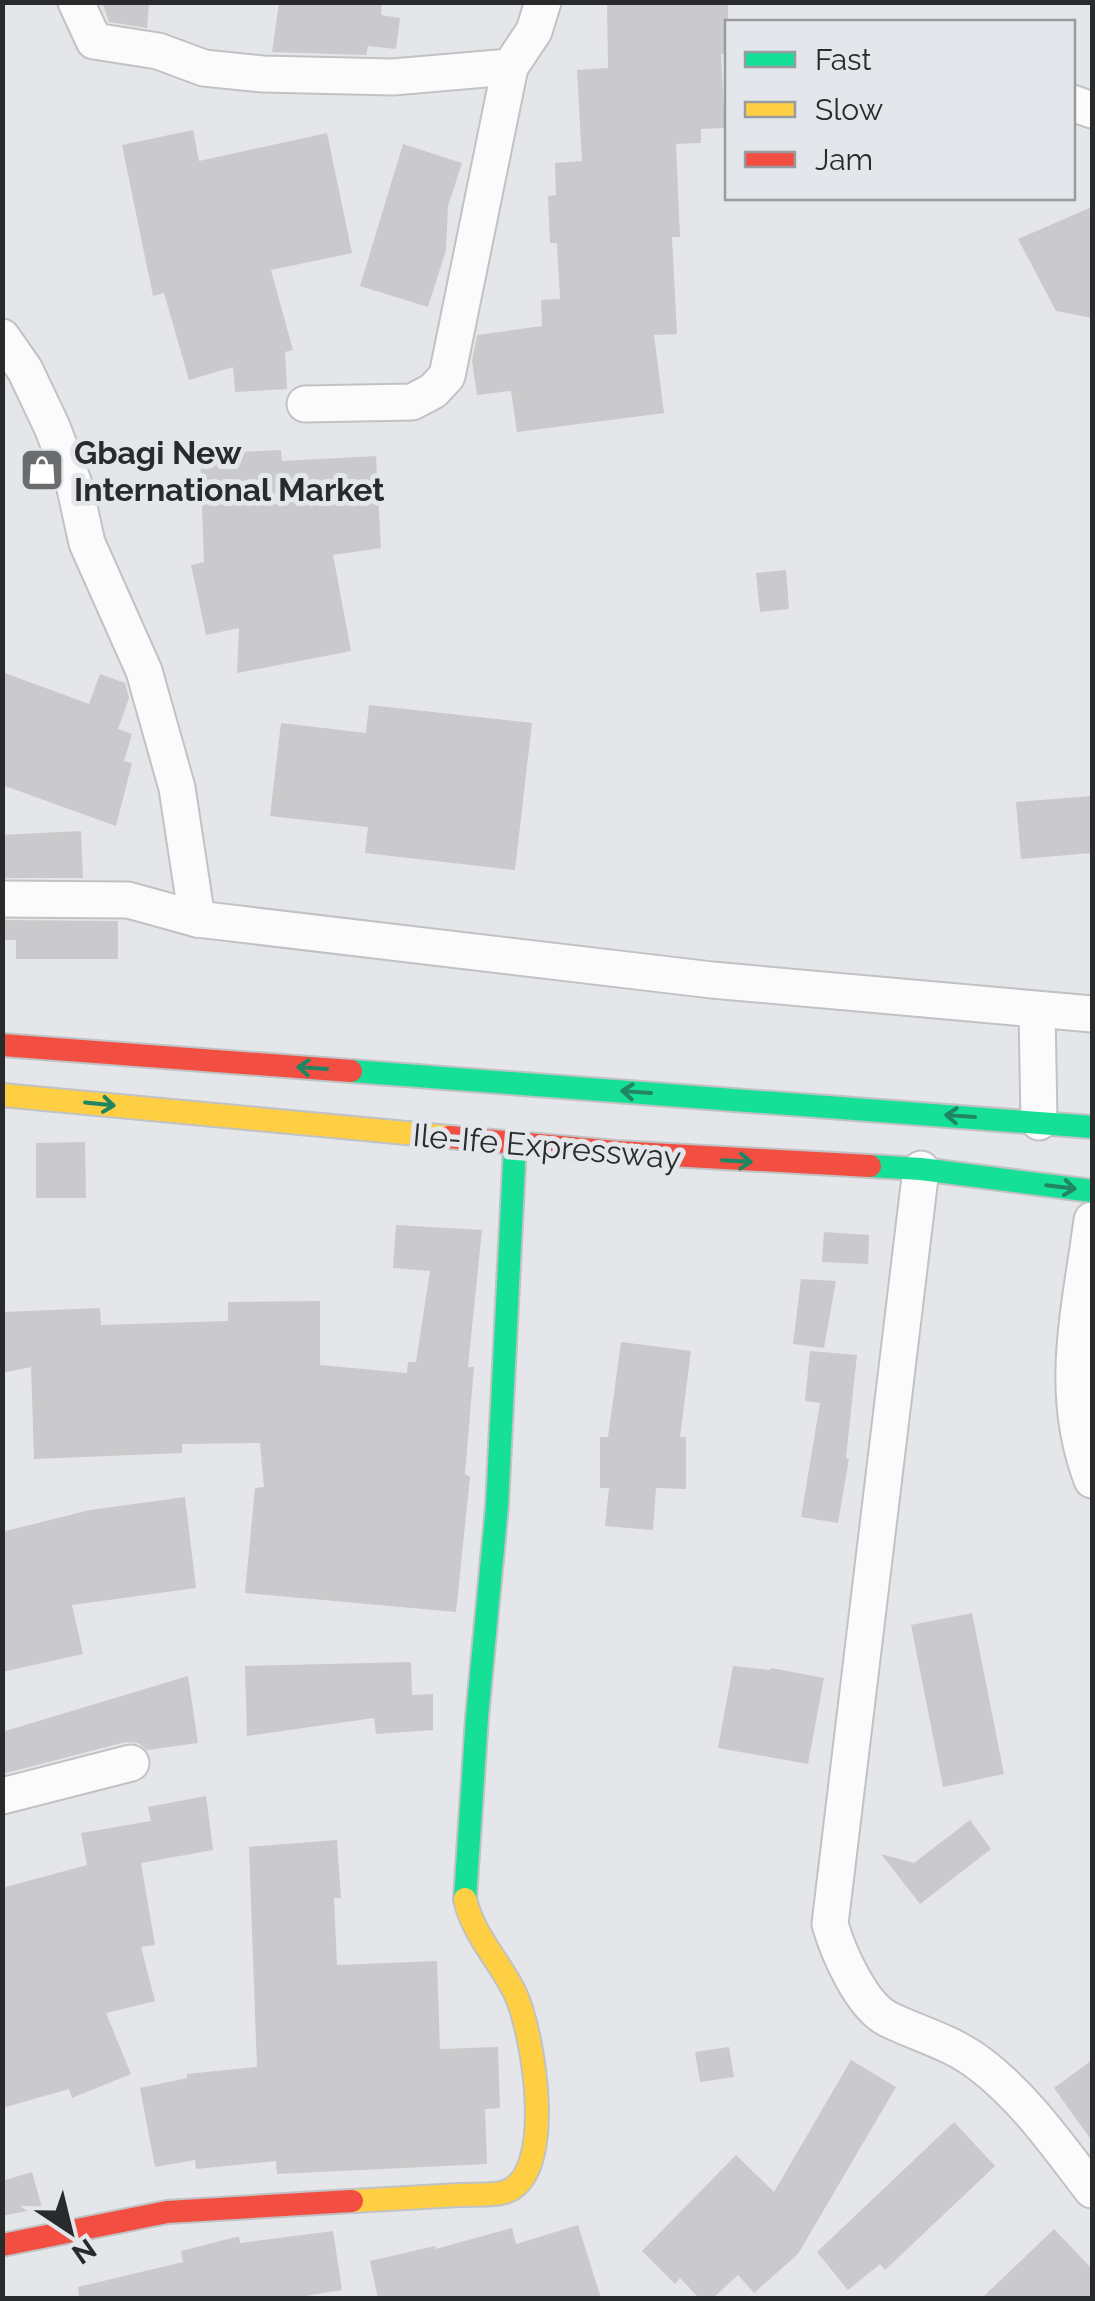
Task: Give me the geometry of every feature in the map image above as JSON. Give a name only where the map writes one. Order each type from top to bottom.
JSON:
[{"type":"main road","name":"Ile-Ife Expressway","points":[[2,1045],[1092,1127]]},
{"type":"main road","name":"Ile-Ife Expressway","points":[[2,1094],[711,1160],[921,1169],[1092,1190]]},
{"type":"main road","points":[[2,2245],[166,2212],[504,2192],[526,2178],[534,2153],[534,2053],[518,1996],[468,1914],[465,1898],[497,1506],[515,1144]]},
{"type":"street","points":[[76,2],[94,41],[158,51],[204,68],[393,78],[510,67]]},
{"type":"street","points":[[305,404],[412,402],[433,391],[447,376],[510,67],[528,42],[544,2]]},
{"type":"street","points":[[2,337],[25,370],[52,427],[74,484],[86,543],[144,671],[177,788],[197,919]]},
{"type":"street","points":[[2,898],[128,900],[197,919],[712,980],[1092,1014]]},
{"type":"street","points":[[1038,1010],[1038,1122]]},
{"type":"street","points":[[921,1169],[830,1924],[836,1946],[865,1999],[886,2019],[950,2043],[982,2066],[1028,2109],[1092,2190]]},
{"type":"street","points":[[1092,1220],[1072,1374],[1079,1442],[1092,1480]]},
{"type":"street","points":[[2,1796],[130,1763]]},
{"type":"building","points":[[102,2],[149,2],[147,28],[109,22]]},
{"type":"building","points":[[279,2],[382,2],[381,15],[400,18],[396,49],[368,46],[366,55],[272,52]]},
{"type":"building","points":[[607,2],[728,2],[725,54],[721,54],[725,128],[701,129],[701,143],[676,144],[680,237],[672,237],[677,334],[654,335],[664,413],[517,432],[511,391],[477,395],[472,361],[477,335],[542,326],[541,300],[560,299],[557,243],[550,243],[548,196],[556,195],[555,163],[582,161],[577,70],[608,68]]},
{"type":"building","points":[[193,130],[199,161],[327,133],[352,253],[271,270],[293,350],[285,352],[287,389],[235,392],[233,367],[189,380],[164,293],[153,296],[122,145]]},
{"type":"building","points":[[403,144],[462,163],[448,206],[446,250],[428,307],[360,286]]},
{"type":"building","points":[[1092,207],[1092,318],[1056,311],[1018,239]]},
{"type":"building","points":[[281,450],[282,461],[376,456],[381,548],[333,555],[351,651],[237,673],[239,628],[206,635],[191,565],[204,562],[200,454]]},
{"type":"building","points":[[786,570],[789,609],[760,612],[756,573]]},
{"type":"building","points":[[2,672],[89,704],[100,674],[125,683],[129,698],[118,729],[132,734],[124,761],[132,763],[116,826],[2,785]]},
{"type":"building","points":[[369,705],[532,723],[515,870],[365,853],[368,827],[270,816],[281,723],[366,733]]},
{"type":"building","points":[[1092,796],[1092,853],[1021,859],[1016,802]]},
{"type":"building","points":[[81,831],[83,878],[2,878],[2,835]]},
{"type":"building","points":[[2,920],[118,921],[118,959],[16,959],[16,940],[2,940]]},
{"type":"building","points":[[85,1142],[86,1198],[36,1198],[36,1143]]},
{"type":"building","points":[[396,1225],[482,1230],[468,1367],[474,1367],[465,1474],[470,1477],[456,1612],[245,1593],[255,1488],[264,1487],[260,1443],[182,1444],[182,1453],[34,1459],[31,1367],[2,1373],[2,1312],[100,1308],[101,1325],[228,1321],[228,1302],[320,1301],[320,1365],[407,1373],[408,1362],[416,1362],[430,1271],[393,1268]]},
{"type":"building","points":[[824,1232],[869,1235],[868,1264],[822,1262]]},
{"type":"building","points":[[801,1279],[836,1281],[824,1348],[793,1344]]},
{"type":"building","points":[[621,1342],[691,1351],[680,1437],[686,1437],[686,1489],[656,1488],[653,1530],[605,1526],[609,1488],[600,1488],[600,1437],[608,1437]]},
{"type":"building","points":[[810,1351],[857,1355],[846,1458],[849,1459],[838,1523],[801,1517],[820,1403],[805,1401]]},
{"type":"building","points":[[185,1497],[196,1588],[72,1605],[83,1654],[2,1672],[2,1532],[90,1510]]},
{"type":"building","points":[[972,1613],[1004,1774],[943,1787],[911,1625]]},
{"type":"building","points":[[411,1662],[412,1695],[433,1694],[433,1730],[376,1734],[374,1718],[247,1736],[245,1666]]},
{"type":"building","points":[[733,1666],[824,1678],[808,1764],[718,1748]]},
{"type":"building","points":[[188,1676],[198,1743],[147,1750],[138,1743],[126,1742],[2,1774],[2,1732]]},
{"type":"building","points":[[206,1796],[213,1850],[141,1863],[155,1945],[141,1947],[155,2001],[106,2013],[131,2074],[72,2098],[69,2089],[2,2108],[2,1888],[87,1865],[81,1833],[151,1821],[148,1807]]},
{"type":"building","points":[[970,1820],[991,1849],[920,1904],[881,1854],[914,1863]]},
{"type":"building","points":[[337,1840],[341,1898],[334,1898],[337,1965],[437,1961],[440,2049],[498,2047],[500,2108],[485,2109],[487,2164],[277,2174],[276,2161],[196,2169],[195,2160],[155,2167],[140,2088],[187,2078],[187,2074],[257,2067],[249,1847]]},
{"type":"building","points":[[729,2047],[734,2077],[700,2082],[695,2052]]},
{"type":"building","points":[[851,2060],[896,2087],[798,2254],[754,2293],[738,2275],[713,2298],[699,2298],[680,2278],[675,2284],[642,2251],[736,2155],[774,2192]]},
{"type":"building","points":[[1092,2060],[1092,2141],[1054,2088]]},
{"type":"building","points":[[954,2122],[995,2166],[885,2270],[880,2264],[848,2290],[817,2252]]},
{"type":"building","points":[[32,2172],[42,2208],[2,2216],[2,2181]]},
{"type":"building","points":[[578,2225],[601,2298],[378,2298],[370,2261],[435,2246],[436,2249],[512,2228],[516,2244]]},
{"type":"building","points":[[1054,2229],[1092,2269],[1092,2298],[982,2298]]},
{"type":"building","points":[[333,2231],[342,2290],[293,2298],[79,2298],[78,2287],[183,2262],[181,2251],[236,2237],[240,2243]]},
{"type":"traffic: fast","points":[[351,1071],[1092,1127]]},
{"type":"traffic: fast","points":[[465,1899],[497,1506],[515,1144]]},
{"type":"traffic: fast","points":[[870,1166],[1092,1191]]},
{"type":"traffic: slow","points":[[2,1095],[449,1137]]},
{"type":"traffic: slow","points":[[352,2201],[505,2192],[521,2180],[531,2159],[537,2100],[522,2012],[509,1981],[480,1936],[465,1899]]},
{"type":"traffic: jam","points":[[2,1045],[351,1071]]},
{"type":"traffic: jam","points":[[449,1137],[616,1152],[870,1166]]},
{"type":"traffic: jam","points":[[2,2245],[167,2212],[352,2201]]},
{"type":"place","name":"Gbagi New International Market","points":[[42,470]]}]
